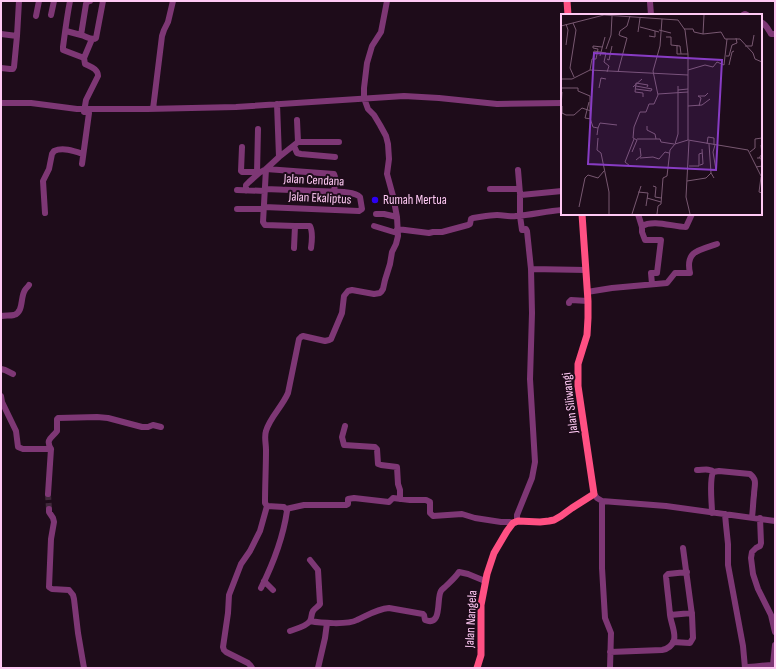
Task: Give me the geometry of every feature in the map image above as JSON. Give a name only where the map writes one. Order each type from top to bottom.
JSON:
[{"type":"main road","points":[[567,1],[568,14]]},
{"type":"main road","name":"Jalan Siliwangi","points":[[582,215],[588,292],[588,329],[582,352],[578,360],[577,369],[578,386],[594,494]]},
{"type":"main road","points":[[515,522],[521,520],[544,522],[554,520],[594,494]]},
{"type":"main road","name":"Jalan Nangela","points":[[477,668],[481,655],[481,605],[485,581],[494,553],[507,531],[515,522]]},
{"type":"street","points":[[1,68],[13,69],[14,67],[19,1]]},
{"type":"street","points":[[36,16],[39,1]]},
{"type":"street","points":[[51,15],[54,1]]},
{"type":"street","points":[[70,1],[63,50],[84,58]]},
{"type":"street","points":[[153,109],[162,36],[168,22],[173,1]]},
{"type":"street","points":[[252,668],[248,663],[226,652],[223,647],[230,595],[241,564],[250,551],[260,531],[267,506],[265,505],[265,435],[275,413],[285,400],[288,393],[299,339],[303,336],[325,341],[331,339],[342,313],[344,296],[348,291],[352,290],[374,294],[380,293],[383,290],[392,252],[396,244],[397,217],[387,174],[389,151],[386,136],[368,109],[364,100],[364,83],[367,62],[372,46],[381,32],[387,1]]},
{"type":"street","points":[[81,35],[87,2],[103,2],[96,39],[92,39],[84,58],[85,64],[95,69],[98,76],[86,100],[82,164]]},
{"type":"street","points":[[650,2],[651,14]]},
{"type":"street","points":[[762,22],[771,34],[775,34]]},
{"type":"street","points":[[66,31],[92,39]]},
{"type":"street","points":[[1,34],[17,36]]},
{"type":"street","points":[[1,103],[31,103],[86,111],[278,106],[398,96],[439,98],[497,104],[561,104]]},
{"type":"street","points":[[1,106],[22,106],[68,112],[182,109]]},
{"type":"street","points":[[278,106],[279,157]]},
{"type":"street","points":[[296,120],[297,152],[301,154],[335,157]]},
{"type":"street","points":[[258,128],[258,173]]},
{"type":"street","points":[[246,190],[246,185],[258,173],[266,169],[296,144],[339,142]]},
{"type":"street","points":[[242,147],[241,171],[258,173]]},
{"type":"street","points":[[45,213],[43,181],[49,169],[52,154],[54,151],[59,149],[70,150],[83,154]]},
{"type":"street","points":[[266,169],[263,222],[265,225],[312,227],[312,248]]},
{"type":"street","points":[[266,169],[334,174],[336,180],[334,191]]},
{"type":"street","points":[[267,506],[286,508],[304,505],[346,505],[348,504],[348,499],[354,498],[389,502],[393,498],[428,500],[430,502],[430,515],[433,516],[462,514],[470,518],[501,522],[515,522],[532,478],[535,462],[530,379],[532,313],[530,269],[527,231],[526,229],[522,230],[520,216],[518,170]]},
{"type":"street","name":"Jalan Cendana","points":[[237,190],[334,191],[354,193],[360,196]]},
{"type":"street","points":[[490,190],[520,192],[561,191]]},
{"type":"street","name":"Jalan Ekaliptus","points":[[264,208],[359,211],[362,210],[360,196]]},
{"type":"street","points":[[237,209],[264,208]]},
{"type":"street","points":[[374,226],[397,231],[426,233],[442,232],[468,225],[473,218],[488,215],[510,217],[561,210]]},
{"type":"street","points":[[376,214],[397,217]]},
{"type":"street","points":[[638,215],[645,240],[661,240],[657,273],[651,273],[652,284]]},
{"type":"street","points":[[642,227],[646,224],[660,223],[686,227],[692,215]]},
{"type":"street","points":[[294,226],[294,248]]},
{"type":"street","points":[[588,292],[612,288],[667,283],[675,273],[690,274],[688,263],[694,253],[717,244]]},
{"type":"street","points":[[530,269],[586,270]]},
{"type":"street","points":[[1,316],[14,315],[18,313],[23,292],[29,285]]},
{"type":"street","points":[[569,303],[571,300],[588,301]]},
{"type":"street","points":[[1,369],[13,374]]},
{"type":"street","points":[[1,398],[16,431],[18,447],[23,449],[51,449]]},
{"type":"street","points":[[48,494],[51,449],[48,442],[57,431],[58,418],[97,417],[108,418],[142,427],[153,425],[161,427]]},
{"type":"street","points":[[345,426],[342,437],[344,445],[376,448],[378,464],[397,467],[400,499]]},
{"type":"street","points":[[697,470],[737,472],[750,474],[753,476],[755,480],[755,488],[752,517]]},
{"type":"street","points":[[712,512],[711,484],[712,475],[714,472]]},
{"type":"street","points":[[398,484],[405,484]]},
{"type":"street","points":[[594,494],[602,501],[666,506],[775,521]]},
{"type":"street","points":[[602,501],[602,568],[605,618],[611,633],[610,668]]},
{"type":"street","points":[[261,588],[275,557],[282,535],[287,511],[286,508]]},
{"type":"street","points":[[49,509],[54,522],[51,539],[49,587],[52,589],[69,590],[73,595],[80,651],[84,668]]},
{"type":"street","points":[[725,514],[728,544],[728,565],[743,646],[745,667],[761,665],[773,666],[775,645]]},
{"type":"street","points":[[760,518],[761,543],[760,546],[752,552],[751,558],[756,583],[771,615],[775,632]]},
{"type":"street","points":[[673,642],[687,644],[690,643],[693,638],[692,613],[683,548]]},
{"type":"street","points":[[290,631],[304,626],[310,621],[313,611],[320,604],[318,570],[310,560]]},
{"type":"street","points":[[310,621],[327,623],[353,622],[371,613],[389,608],[423,614],[425,620],[429,621],[434,619],[437,614],[441,591],[456,577],[459,572],[485,581]]},
{"type":"street","points":[[610,652],[666,650],[670,647],[674,636],[670,616],[666,576],[668,574],[687,572]]},
{"type":"street","points":[[264,581],[273,590]]},
{"type":"street","points":[[670,616],[692,613]]},
{"type":"street","points":[[318,668],[327,623]]},
{"type":"tunnel","points":[[48,494],[49,509]]},
{"type":"place","name":"Rumah Mertua","points":[[375,200]]}]
